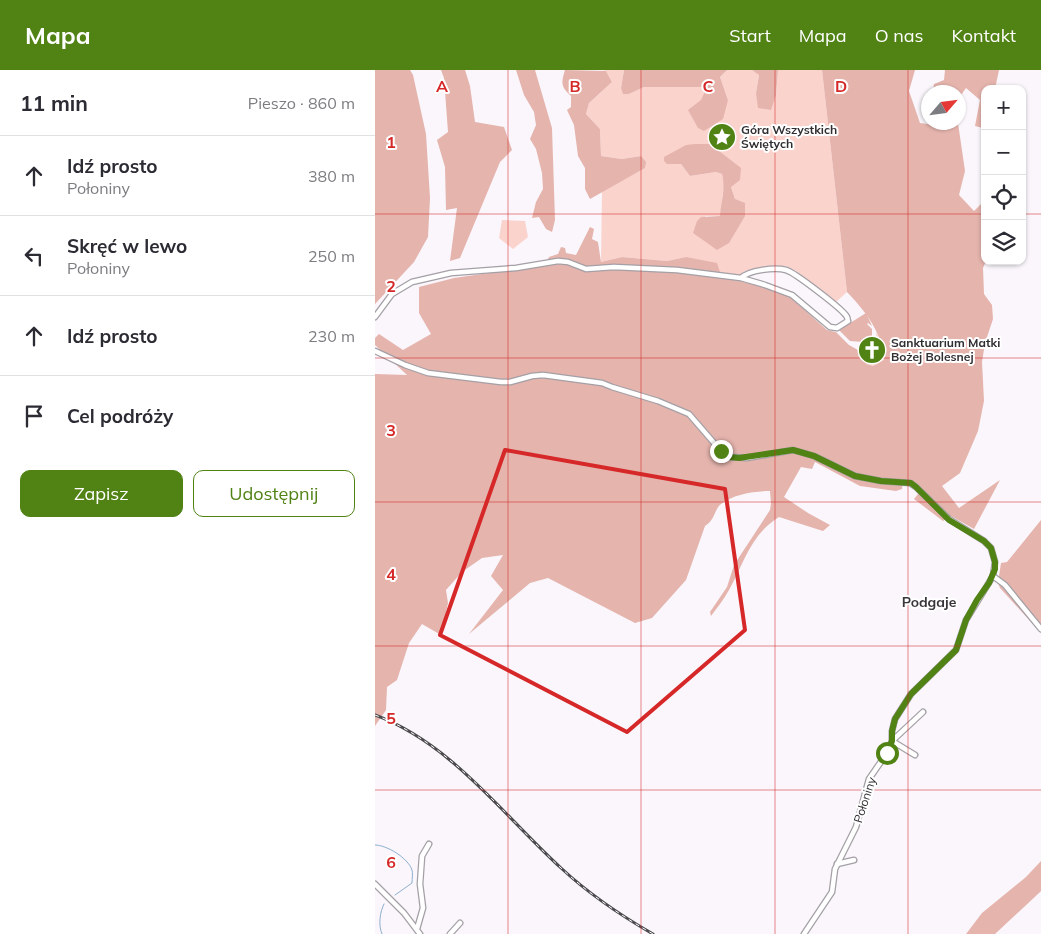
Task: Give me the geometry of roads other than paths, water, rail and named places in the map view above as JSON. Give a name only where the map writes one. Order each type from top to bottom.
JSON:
[{"type":"street","points":[[375,318],[392,294],[412,282],[451,273],[516,268],[557,261],[568,262],[586,268],[614,267],[677,270],[741,278],[765,284],[792,295],[830,327],[834,328],[846,323],[847,317],[823,295],[792,272],[781,269],[759,271],[744,275],[741,278]]},
{"type":"street","points":[[375,352],[428,373],[501,382],[543,375],[602,383],[658,401],[689,414],[721,451],[730,457],[747,458],[793,450],[814,456],[841,470],[859,476],[911,483],[949,520],[984,541],[991,548],[995,562],[993,576],[1005,586],[1041,628]]},
{"type":"street","name":"Połoniny","points":[[804,934],[832,892],[837,864],[849,844],[856,827],[869,779],[887,753],[892,741],[895,719],[911,694],[956,650],[966,620],[993,576]]},
{"type":"street","points":[[915,755],[892,741],[923,712]]},
{"type":"street","points":[[417,929],[423,908],[420,884],[422,856],[429,844]]},
{"type":"street","points":[[837,864],[855,860]]},
{"type":"street","points":[[375,884],[405,913],[421,934]]},
{"type":"street","points":[[450,934],[460,923]]},
{"type":"waterway","points":[[375,845],[385,847],[397,853],[410,865],[412,883],[395,895]]},
{"type":"waterway","points":[[382,934],[380,919],[384,904]]},
{"type":"railway","points":[[375,715],[403,728],[452,762],[475,782],[572,878],[605,904],[653,934]]},
{"type":"place","name":"Góra Wszystkich Świętych","points":[[722,137]]},
{"type":"place","name":"Sanktuarium Matki Bożej Bolesnej","points":[[872,350]]},
{"type":"district","name":"Podgaje","points":[[929,602]]}]
